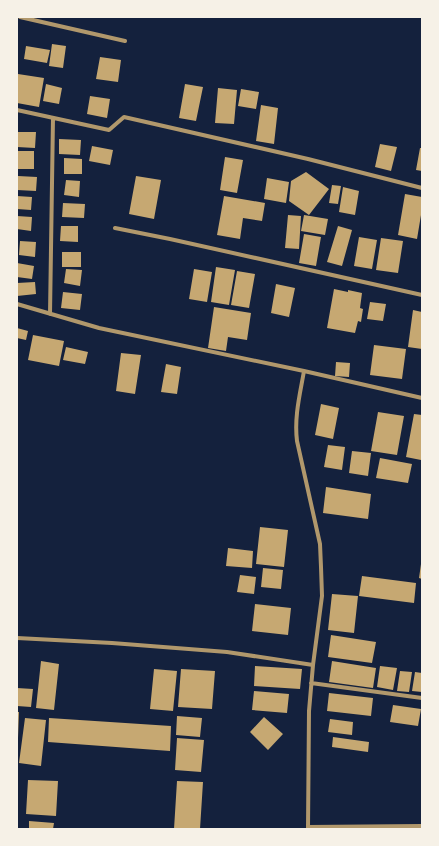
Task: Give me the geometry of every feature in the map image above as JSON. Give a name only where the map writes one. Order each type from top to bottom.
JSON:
[{"type":"street","points":[[20,17],[125,41]]},
{"type":"street","points":[[17,110],[109,130],[124,117],[422,188]]},
{"type":"street","points":[[50,314],[53,118]]},
{"type":"street","points":[[116,228],[186,242],[422,295]]},
{"type":"street","points":[[17,304],[99,328],[304,371],[422,398]]},
{"type":"street","points":[[304,371],[295,427],[320,544],[322,596],[309,711],[308,828],[422,826]]},
{"type":"street","points":[[17,638],[112,643],[227,652],[313,665]]},
{"type":"street","points":[[311,683],[422,698]]},
{"type":"building","points":[[52,44],[66,46],[63,68],[49,66]]},
{"type":"building","points":[[26,46],[50,50],[47,63],[24,59]]},
{"type":"building","points":[[100,57],[121,60],[118,82],[96,79]]},
{"type":"building","points":[[18,74],[44,78],[39,107],[17,103]]},
{"type":"building","points":[[46,84],[62,88],[59,104],[43,101]]},
{"type":"building","points":[[185,84],[203,87],[196,121],[179,118]]},
{"type":"building","points":[[218,88],[237,90],[234,124],[215,123]]},
{"type":"building","points":[[241,89],[259,92],[256,109],[238,106]]},
{"type":"building","points":[[90,96],[110,99],[107,118],[87,114]]},
{"type":"building","points":[[261,105],[278,108],[274,144],[256,141]]},
{"type":"building","points":[[17,132],[36,132],[35,148],[17,147]]},
{"type":"building","points":[[59,139],[81,140],[80,155],[59,154]]},
{"type":"building","points":[[380,144],[397,147],[391,171],[375,167]]},
{"type":"building","points":[[92,146],[113,150],[110,165],[89,161]]},
{"type":"building","points":[[420,148],[422,148],[422,171],[416,170]]},
{"type":"building","points":[[17,151],[34,151],[34,169],[17,169]]},
{"type":"building","points":[[225,157],[243,160],[237,193],[220,190]]},
{"type":"building","points":[[64,158],[82,159],[82,174],[64,174]]},
{"type":"building","points":[[306,172],[329,189],[309,215],[289,201],[291,181]]},
{"type":"building","points":[[18,176],[37,177],[36,191],[17,190]]},
{"type":"building","points":[[136,176],[161,180],[154,219],[129,214]]},
{"type":"building","points":[[267,178],[289,182],[286,203],[264,199]]},
{"type":"building","points":[[66,180],[80,181],[79,197],[64,195]]},
{"type":"building","points":[[332,185],[341,186],[338,204],[329,203]]},
{"type":"building","points":[[343,187],[359,191],[355,215],[339,212]]},
{"type":"building","points":[[405,194],[422,197],[422,209],[417,239],[398,235]]},
{"type":"building","points":[[17,196],[32,197],[31,210],[17,209]]},
{"type":"building","points":[[224,196],[265,203],[262,221],[243,218],[240,239],[217,235]]},
{"type":"building","points":[[63,203],[85,204],[84,218],[62,217]]},
{"type":"building","points":[[288,215],[301,216],[299,249],[285,248]]},
{"type":"building","points":[[304,215],[328,219],[325,235],[301,231]]},
{"type":"building","points":[[17,216],[32,217],[31,231],[17,229]]},
{"type":"building","points":[[61,226],[78,226],[78,242],[60,241]]},
{"type":"building","points":[[338,226],[352,230],[342,266],[327,262]]},
{"type":"building","points":[[304,234],[321,237],[316,266],[299,263]]},
{"type":"building","points":[[359,237],[377,240],[372,269],[354,266]]},
{"type":"building","points":[[381,238],[403,241],[398,273],[376,270]]},
{"type":"building","points":[[20,241],[36,242],[35,257],[19,255]]},
{"type":"building","points":[[62,252],[81,252],[81,267],[62,267]]},
{"type":"building","points":[[17,263],[34,266],[32,279],[17,277]]},
{"type":"building","points":[[216,267],[235,270],[229,305],[211,302]]},
{"type":"building","points":[[66,269],[82,270],[80,286],[64,283]]},
{"type":"building","points":[[194,269],[212,272],[207,302],[189,299]]},
{"type":"building","points":[[237,271],[255,274],[249,308],[231,305]]},
{"type":"building","points":[[35,282],[36,294],[17,296],[17,283]]},
{"type":"building","points":[[276,284],[295,288],[289,317],[271,313]]},
{"type":"building","points":[[334,289],[362,293],[360,308],[363,309],[361,322],[358,321],[355,333],[327,328]]},
{"type":"building","points":[[63,292],[82,294],[80,310],[61,308]]},
{"type":"building","points":[[370,302],[386,304],[383,321],[367,319]]},
{"type":"building","points":[[214,307],[251,313],[247,340],[228,337],[226,351],[208,348]]},
{"type":"building","points":[[413,310],[422,312],[422,349],[408,347]]},
{"type":"building","points":[[17,328],[28,331],[26,340],[17,338]]},
{"type":"building","points":[[33,335],[64,341],[59,366],[28,360]]},
{"type":"building","points":[[374,345],[406,349],[402,379],[370,375]]},
{"type":"building","points":[[66,347],[88,352],[85,364],[63,360]]},
{"type":"building","points":[[121,353],[141,355],[135,394],[116,391]]},
{"type":"building","points":[[336,362],[350,363],[349,377],[335,376]]},
{"type":"building","points":[[166,364],[181,367],[177,394],[161,392]]},
{"type":"building","points":[[321,404],[339,408],[333,439],[315,435]]},
{"type":"building","points":[[378,412],[404,416],[397,455],[371,451]]},
{"type":"building","points":[[414,414],[422,415],[421,460],[406,457]]},
{"type":"building","points":[[328,445],[345,447],[342,470],[324,467]]},
{"type":"building","points":[[352,451],[371,453],[368,476],[349,473]]},
{"type":"building","points":[[380,458],[412,464],[408,483],[376,478]]},
{"type":"building","points":[[326,487],[371,494],[368,519],[323,513]]},
{"type":"building","points":[[260,527],[288,530],[284,567],[256,564]]},
{"type":"building","points":[[228,548],[253,551],[252,568],[226,566]]},
{"type":"building","points":[[422,564],[422,579],[419,578]]},
{"type":"building","points":[[263,568],[283,570],[281,589],[261,587]]},
{"type":"building","points":[[240,575],[256,577],[254,594],[237,592]]},
{"type":"building","points":[[362,576],[416,583],[414,603],[359,596]]},
{"type":"building","points":[[332,594],[358,596],[354,633],[328,630]]},
{"type":"building","points":[[255,604],[291,608],[288,635],[252,631]]},
{"type":"building","points":[[331,635],[376,642],[372,663],[328,657]]},
{"type":"building","points":[[41,661],[59,664],[54,710],[36,708]]},
{"type":"building","points":[[332,661],[376,668],[373,688],[329,682]]},
{"type":"building","points":[[255,666],[302,669],[300,689],[254,686]]},
{"type":"building","points":[[380,666],[397,668],[393,690],[377,687]]},
{"type":"building","points":[[154,669],[177,671],[173,711],[150,709]]},
{"type":"building","points":[[181,669],[215,671],[212,709],[178,707]]},
{"type":"building","points":[[400,671],[412,672],[409,692],[397,691]]},
{"type":"building","points":[[415,672],[422,673],[422,692],[412,691]]},
{"type":"building","points":[[17,688],[33,689],[31,707],[17,706]]},
{"type":"building","points":[[254,691],[289,694],[287,713],[252,710]]},
{"type":"building","points":[[329,693],[373,698],[371,716],[327,711]]},
{"type":"building","points":[[393,705],[421,709],[418,726],[390,722]]},
{"type":"building","points":[[17,712],[19,712],[18,738],[17,738]]},
{"type":"building","points":[[177,716],[202,718],[200,737],[176,735]]},
{"type":"building","points":[[264,717],[283,734],[268,750],[250,732]]},
{"type":"building","points":[[25,718],[46,720],[41,766],[19,763]]},
{"type":"building","points":[[49,718],[171,726],[170,751],[48,742]]},
{"type":"building","points":[[330,719],[353,722],[352,735],[328,732]]},
{"type":"building","points":[[333,737],[369,742],[368,752],[332,747]]},
{"type":"building","points":[[177,738],[204,740],[201,772],[175,770]]},
{"type":"building","points":[[28,780],[58,781],[56,816],[26,814]]},
{"type":"building","points":[[177,781],[203,782],[200,829],[174,829]]},
{"type":"building","points":[[29,821],[54,823],[53,829],[29,829]]}]
